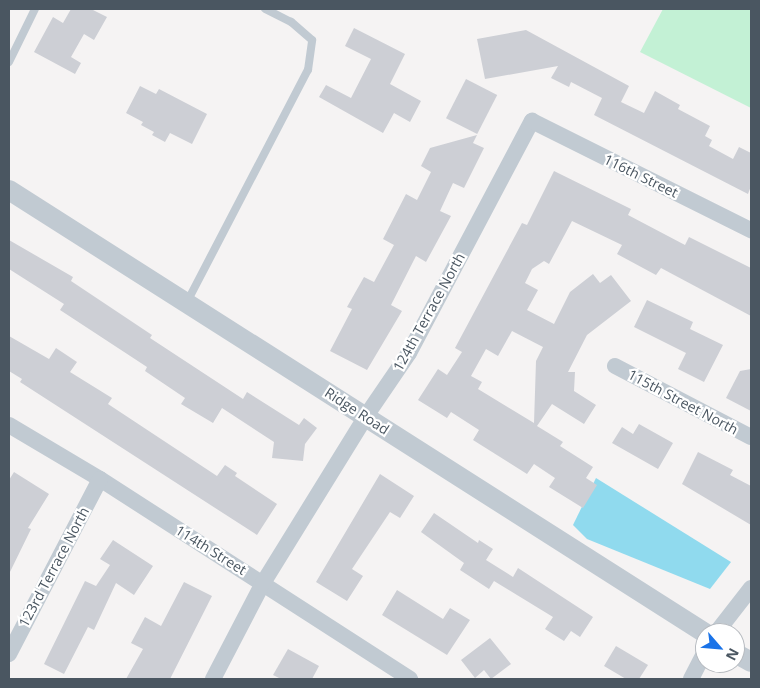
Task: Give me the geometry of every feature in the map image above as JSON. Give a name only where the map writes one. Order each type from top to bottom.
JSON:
[{"type":"street","name":"116th Street","points":[[532,121],[751,230]]},
{"type":"street","name":"124th Terrace North","points":[[212,679],[263,583],[366,416],[409,353],[532,121]]},
{"type":"street","name":"Ridge Road","points":[[9,190],[695,627]]},
{"type":"street","name":"115th Street North","points":[[615,366],[751,437]]},
{"type":"street","name":"114th Street","points":[[9,425],[100,479],[410,679]]},
{"type":"street","name":"123rd Terrace North","points":[[9,654],[100,479]]},
{"type":"street","points":[[724,623],[751,588]]},
{"type":"lane","points":[[9,62],[35,9]]},
{"type":"lane","points":[[187,302],[308,70],[312,40],[291,22],[265,9]]},
{"type":"green space","points":[[663,9],[751,9],[751,108],[640,52]]},
{"type":"water","points":[[596,478],[731,562],[710,589],[587,539],[573,525]]},
{"type":"building","points":[[71,9],[91,9],[107,17],[94,40],[84,34],[71,57],[81,63],[75,74],[34,52],[53,17],[63,23]]},
{"type":"building","points":[[354,28],[405,54],[390,84],[421,101],[410,122],[394,113],[383,133],[319,97],[326,85],[351,98],[371,59],[345,46]]},
{"type":"building","points":[[526,30],[629,86],[621,102],[644,113],[655,91],[680,105],[678,109],[710,126],[705,136],[712,140],[709,146],[733,159],[739,147],[751,153],[751,186],[748,194],[594,115],[602,98],[571,82],[569,87],[551,78],[558,66],[485,79],[477,39]]},
{"type":"building","points":[[466,79],[497,95],[477,134],[446,118]]},
{"type":"building","points":[[140,86],[156,94],[159,89],[207,114],[192,144],[170,133],[165,142],[152,135],[154,132],[141,125],[143,122],[126,113]]},
{"type":"building","points":[[477,135],[473,143],[484,148],[464,188],[453,183],[440,211],[451,216],[426,262],[416,256],[391,305],[402,311],[367,370],[330,351],[352,309],[347,307],[364,277],[374,282],[394,245],[383,239],[406,194],[417,200],[431,172],[421,166],[430,148]]},
{"type":"building","points":[[554,171],[631,209],[628,215],[685,245],[689,237],[751,268],[751,316],[661,268],[656,275],[617,254],[622,245],[572,221],[549,264],[544,261],[532,269],[525,283],[538,290],[527,310],[554,324],[570,292],[593,274],[600,283],[611,275],[631,301],[587,335],[568,372],[575,372],[574,391],[596,405],[584,424],[552,404],[537,426],[563,442],[560,446],[593,467],[586,478],[597,485],[583,508],[549,487],[555,478],[534,464],[527,474],[473,440],[479,430],[451,412],[447,418],[418,400],[438,369],[447,375],[462,352],[455,348],[522,223],[527,225]],"holes":[[[512,331],[543,347],[536,361],[534,423],[478,389],[482,382],[471,376],[486,349],[498,356]]]},
{"type":"building","points":[[9,240],[73,277],[71,281],[152,335],[150,338],[243,399],[247,392],[299,425],[304,418],[317,428],[305,444],[303,461],[272,458],[274,442],[222,408],[213,423],[181,404],[185,398],[145,371],[147,367],[60,310],[64,304],[9,269]]},
{"type":"building","points":[[647,300],[693,322],[690,329],[723,345],[704,382],[678,369],[686,353],[634,327]]},
{"type":"building","points":[[9,336],[49,359],[56,348],[77,362],[70,372],[112,398],[108,404],[217,476],[225,465],[237,473],[235,476],[277,504],[257,535],[20,382],[22,379],[9,371]]},
{"type":"building","points":[[751,369],[751,411],[726,398],[740,371]]},
{"type":"building","points":[[639,424],[673,443],[658,469],[612,443],[622,427],[633,434]]},
{"type":"building","points":[[698,452],[733,470],[730,475],[751,486],[751,525],[682,484]]},
{"type":"building","points":[[14,472],[49,494],[28,528],[31,529],[9,574],[9,480]]},
{"type":"building","points":[[380,474],[414,496],[400,518],[390,512],[352,569],[363,576],[347,601],[316,582]]},
{"type":"building","points":[[434,513],[478,543],[479,540],[493,549],[486,560],[513,577],[518,568],[593,617],[580,637],[571,631],[564,641],[545,629],[553,617],[494,581],[489,589],[460,570],[464,563],[421,532]]},
{"type":"building","points":[[113,540],[153,566],[134,595],[116,583],[94,630],[88,627],[64,674],[44,664],[85,581],[96,586],[110,565],[100,559]]},
{"type":"building","points":[[184,582],[212,596],[170,679],[126,679],[143,649],[131,643],[145,617],[161,626]]},
{"type":"building","points":[[397,590],[443,619],[450,608],[470,620],[447,655],[382,615]]},
{"type":"building","points":[[490,638],[511,664],[491,679],[484,670],[475,678],[461,660]]},
{"type":"building","points":[[616,646],[648,665],[639,679],[626,679],[604,666]]},
{"type":"building","points":[[288,649],[319,666],[312,679],[281,679],[273,675]]}]
